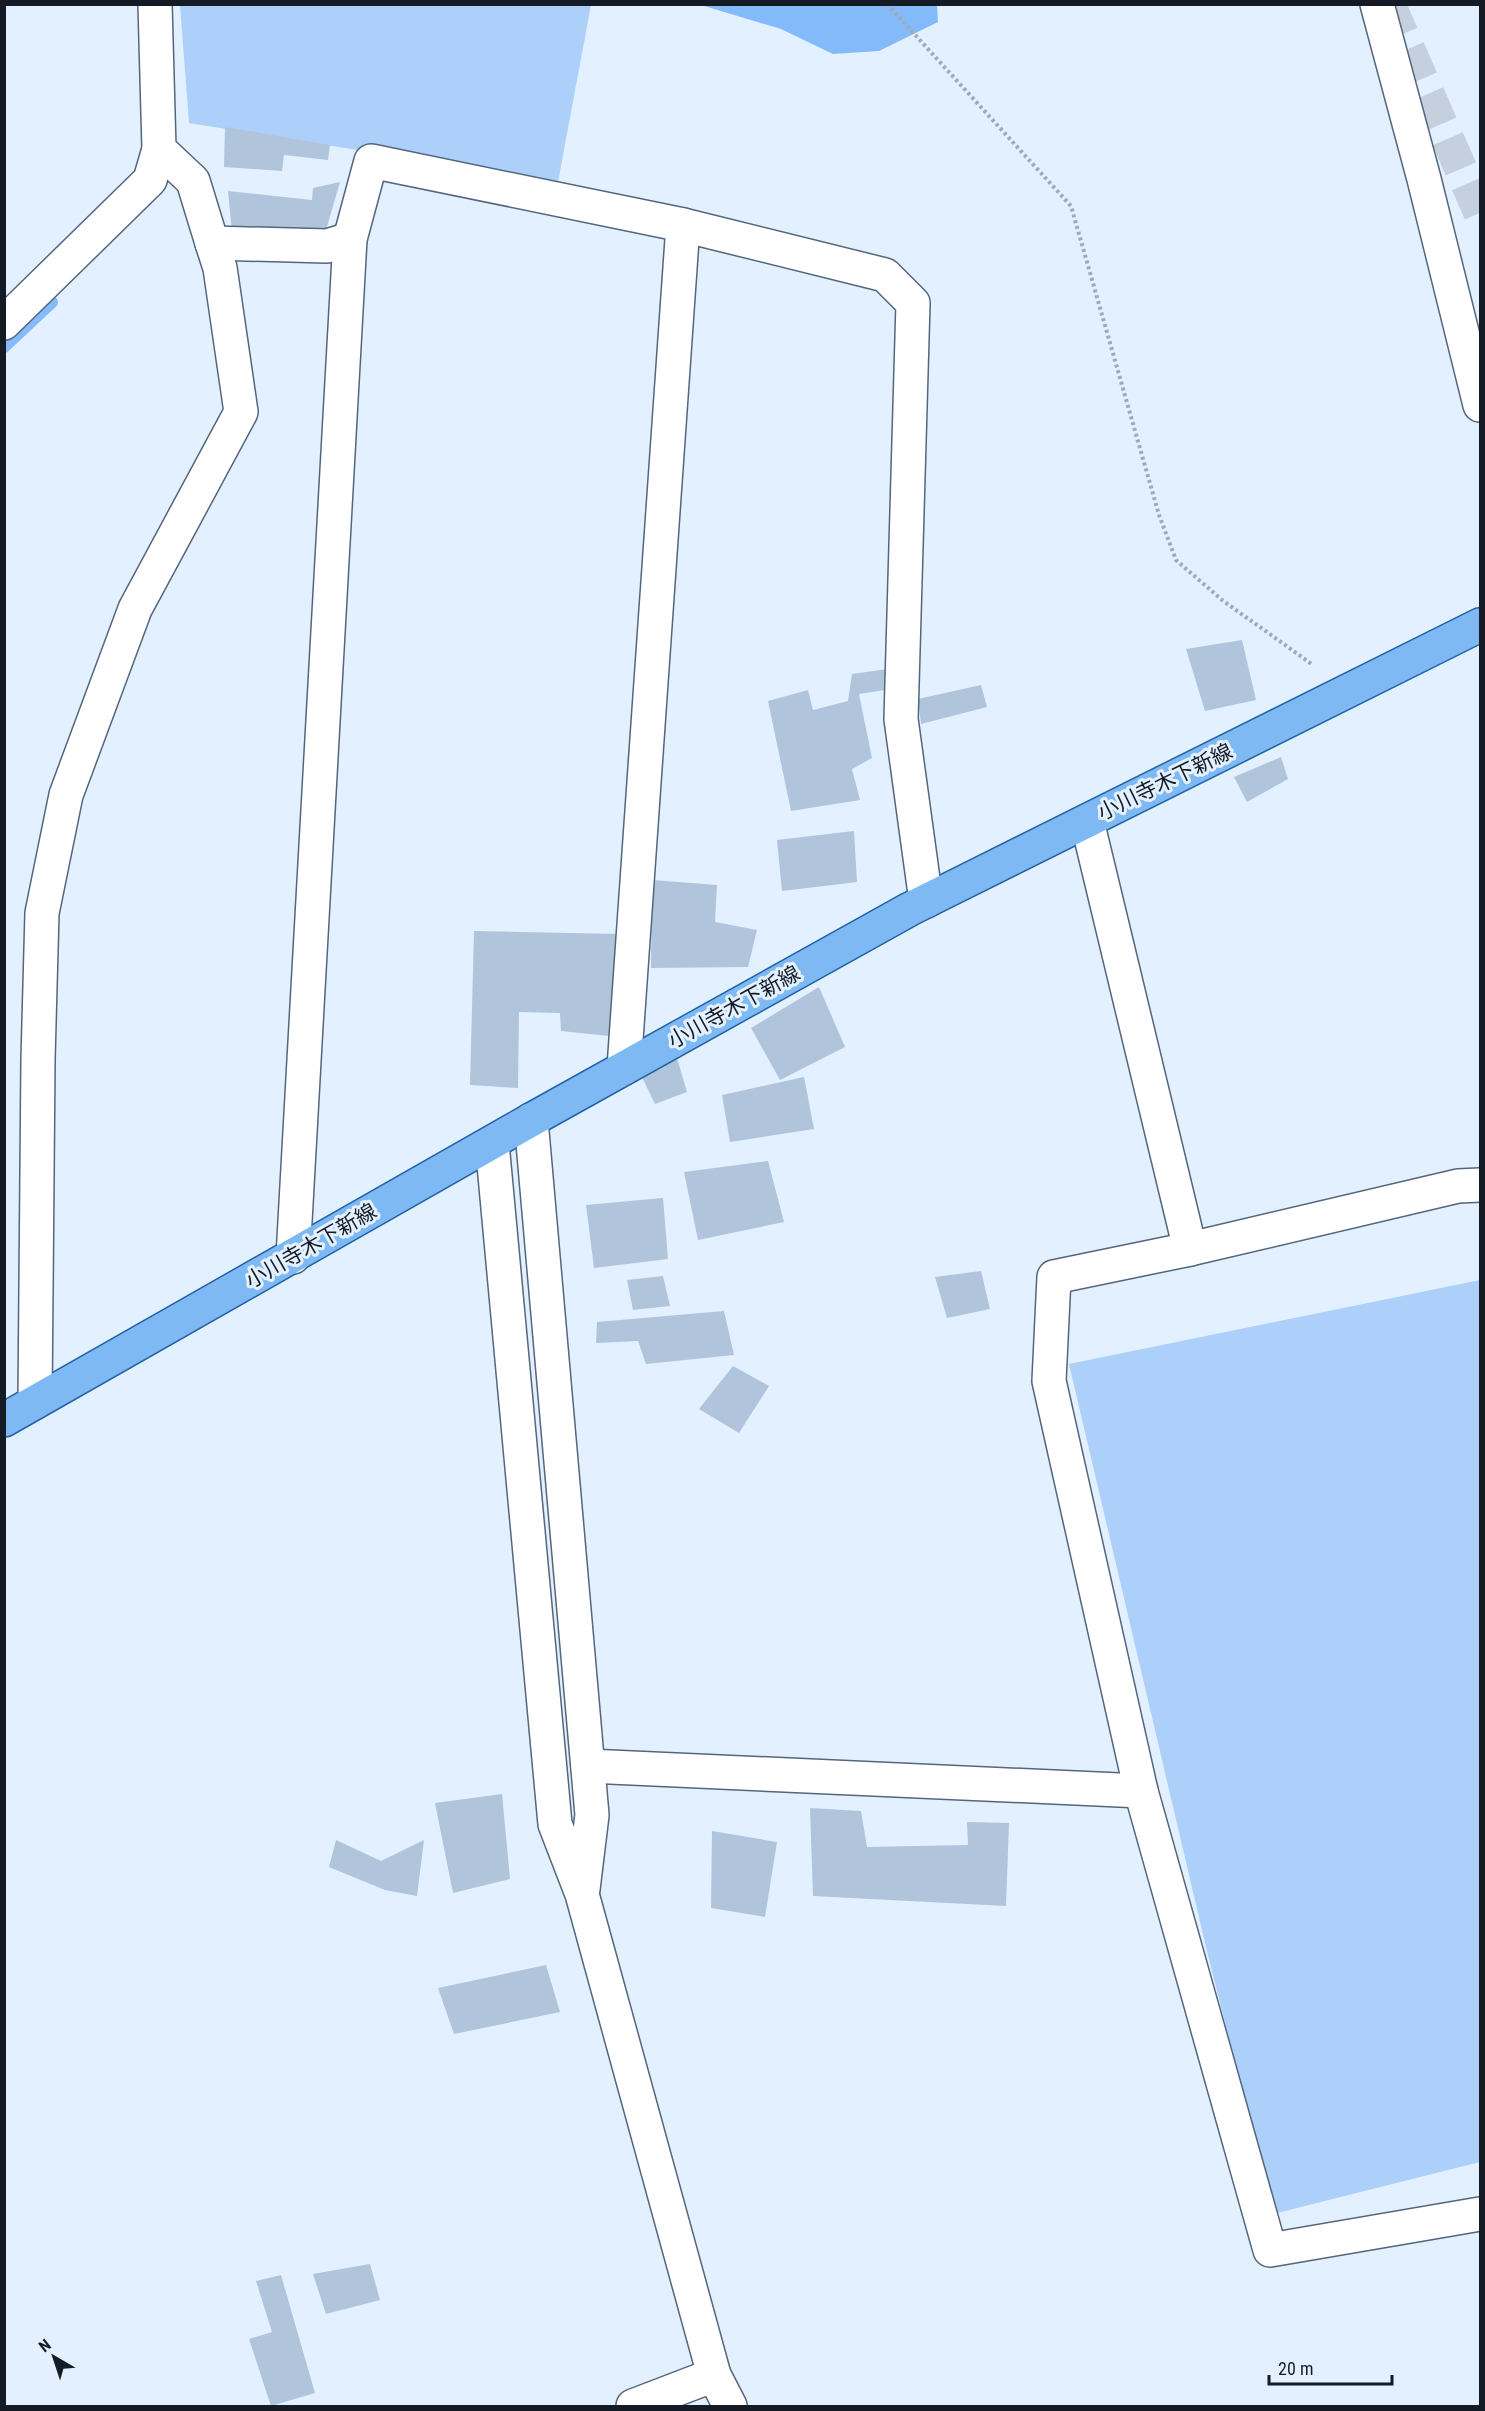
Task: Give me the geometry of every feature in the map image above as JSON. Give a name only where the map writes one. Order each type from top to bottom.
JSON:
[{"type":"main road","name":"小川寺木下新線","points":[[4,1420],[531,1120],[926,901],[1480,625]]},
{"type":"street","points":[[4,323],[150,180],[159,149],[154,4]]},
{"type":"street","points":[[1377,4],[1424,179],[1480,405]]},
{"type":"street","points":[[35,1402],[38,1059],[42,913],[66,795],[135,609],[241,412],[220,268],[192,181],[159,149]]},
{"type":"street","points":[[293,1257],[350,239],[371,161],[683,225],[885,275],[913,303],[901,719],[926,901]]},
{"type":"street","points":[[624,1068],[683,225]]},
{"type":"street","points":[[212,243],[327,246],[350,239]]},
{"type":"street","points":[[1087,821],[1190,1249]]},
{"type":"street","points":[[531,1120],[592,1815],[582,1894]]},
{"type":"street","points":[[492,1143],[555,1824],[582,1894],[714,2375],[730,2406]]},
{"type":"street","points":[[1480,1185],[1458,1186],[1190,1249],[1054,1277],[1049,1381],[1141,1791],[1270,2250],[1480,2214]]},
{"type":"street","points":[[588,1766],[1141,1791]]},
{"type":"street","points":[[633,2406],[714,2375]]},
{"type":"path","points":[[887,4],[1071,206],[1159,515],[1176,560],[1222,600],[1349,691]]},
{"type":"shaded area","points":[[180,5],[591,5],[558,182],[189,123]]},
{"type":"shaded area","points":[[701,5],[937,5],[938,22],[879,51],[833,54],[781,29]]},
{"type":"shaded area","points":[[1480,1280],[1480,2162],[1273,2214],[1205,1943],[1069,1364]]},
{"type":"building","points":[[225,127],[330,145],[328,160],[284,155],[282,171],[224,167]]},
{"type":"building","points":[[340,182],[326,230],[232,232],[228,191],[312,200],[313,188]]},
{"type":"building","points":[[1242,640],[1256,700],[1205,711],[1186,649]]},
{"type":"building","points":[[888,669],[892,689],[859,694],[872,758],[852,769],[860,800],[791,811],[768,701],[808,690],[813,710],[848,701],[852,674]]},
{"type":"building","points":[[981,685],[987,707],[921,724],[918,699]]},
{"type":"building","points":[[1281,757],[1288,779],[1247,802],[1234,777]]},
{"type":"building","points":[[854,831],[857,882],[782,891],[777,840]]},
{"type":"building","points":[[652,880],[717,885],[715,922],[757,930],[748,967],[651,968]]},
{"type":"building","points":[[474,931],[621,934],[609,1036],[561,1031],[560,1013],[519,1012],[518,1088],[470,1085]]},
{"type":"building","points":[[819,987],[845,1047],[780,1080],[751,1028]]},
{"type":"building","points":[[677,1058],[687,1092],[655,1104],[641,1075]]},
{"type":"building","points":[[804,1077],[814,1129],[730,1142],[722,1095]]},
{"type":"building","points":[[768,1161],[784,1222],[698,1240],[684,1172]]},
{"type":"building","points":[[663,1198],[668,1259],[594,1268],[586,1205]]},
{"type":"building","points":[[981,1271],[990,1309],[947,1318],[935,1277]]},
{"type":"building","points":[[663,1276],[670,1306],[633,1310],[627,1280]]},
{"type":"building","points":[[724,1311],[734,1355],[646,1364],[638,1341],[596,1343],[597,1322]]},
{"type":"building","points":[[733,1366],[769,1386],[739,1433],[699,1409]]},
{"type":"building","points":[[502,1794],[510,1879],[453,1893],[435,1803]]},
{"type":"building","points":[[810,1808],[861,1811],[867,1847],[968,1845],[967,1822],[1009,1823],[1006,1906],[813,1896]]},
{"type":"building","points":[[712,1831],[777,1842],[765,1917],[711,1908]]},
{"type":"building","points":[[336,1840],[381,1861],[424,1840],[417,1896],[385,1890],[329,1867]]},
{"type":"building","points":[[546,1965],[560,2012],[454,2034],[438,1988]]},
{"type":"building","points":[[370,2264],[380,2300],[326,2314],[313,2274]]},
{"type":"building","points":[[281,2275],[315,2393],[271,2406],[249,2339],[272,2332],[256,2281]]},
{"type":"waterway","points":[[4,347],[52,302]]},
{"type":"tunnel","points":[[1389,4],[1480,213]]}]
